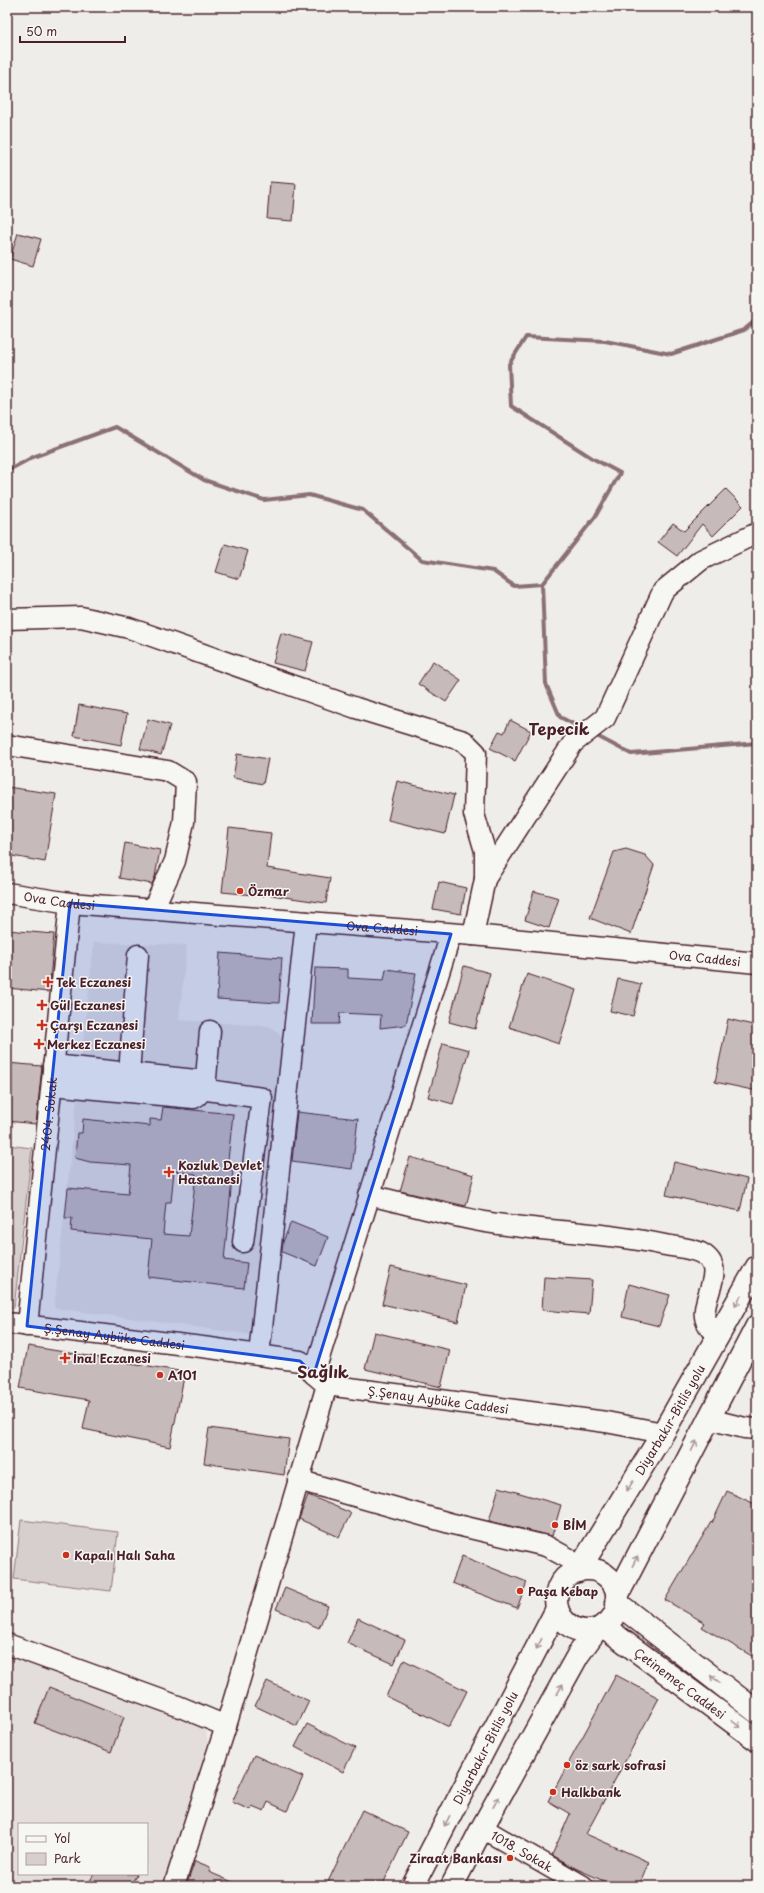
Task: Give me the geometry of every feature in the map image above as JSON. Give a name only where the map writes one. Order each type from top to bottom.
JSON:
[{"type":"main road","name":"Diyarbakır-Bitlis yolu","points":[[578,1571],[663,1433],[757,1267]]},
{"type":"main road","points":[[452,1886],[482,1828],[578,1655],[599,1628],[613,1617],[617,1600],[708,1419],[757,1326]]},
{"type":"main road","points":[[599,1628],[578,1630],[570,1626],[562,1619],[557,1609],[556,1598],[558,1588],[564,1579],[573,1573],[578,1571],[594,1570],[611,1580],[616,1589],[617,1600]]},
{"type":"main road","name":"Çetinemeç Caddesi","points":[[617,1600],[757,1712]]},
{"type":"main road","name":"Diyarbakır-Bitlis yolu","points":[[414,1886],[557,1609]]},
{"type":"main road","name":"Çetinemeç Caddesi","points":[[599,1628],[757,1740]]},
{"type":"street","points":[[485,879],[573,743],[605,718],[662,591],[700,560],[757,533]]},
{"type":"street","points":[[7,619],[81,617],[129,628],[356,708],[464,741],[476,753],[474,814],[485,851],[485,879],[473,936]]},
{"type":"street","points":[[7,745],[168,771],[186,782],[184,822],[175,860],[153,910]]},
{"type":"street","name":"Ova Caddesi","points":[[7,893],[70,903],[451,934],[757,963]]},
{"type":"street","name":"2404. Sokak","points":[[27,1326],[70,903]]},
{"type":"street","points":[[259,1355],[306,922]]},
{"type":"street","points":[[174,1886],[226,1726],[298,1480],[320,1380],[370,1195],[451,934]]},
{"type":"street","points":[[129,1073],[138,955]]},
{"type":"street","points":[[52,1075],[194,1098],[203,1089],[210,1031]]},
{"type":"street","points":[[52,1075],[129,1073],[196,1080],[203,1089],[262,1098],[243,1242]]},
{"type":"street","points":[[370,1195],[484,1222],[639,1239],[696,1251],[706,1257],[713,1269],[714,1276],[704,1306],[704,1317],[709,1328],[719,1334]]},
{"type":"street","name":"Ş.Şenay Aybüke Caddesi","points":[[7,1323],[300,1361],[307,1365],[320,1380],[606,1422],[663,1433]]},
{"type":"street","points":[[708,1419],[745,1428],[757,1429]]},
{"type":"street","points":[[298,1480],[453,1524],[546,1546],[568,1558],[578,1571]]},
{"type":"street","points":[[7,1644],[178,1706],[226,1726]]},
{"type":"street","name":"1018. Sokak","points":[[482,1828],[583,1886]]},
{"type":"highlighted area","points":[[70,903],[451,934],[314,1374],[300,1361],[27,1326]]},
{"type":"shaded area","name":"Kozluk Devlet Hastanesi","points":[[94,942],[187,945],[179,1020],[269,1026],[283,1036],[253,1335],[54,1308]]},
{"type":"shaded area","points":[[7,1652],[205,1726],[208,1741],[179,1842],[161,1886],[7,1886]]},
{"type":"green space","points":[[7,1145],[32,1148],[14,1308],[7,1307]]},
{"type":"green space","name":"Kapalı Halı Saha","points":[[21,1520],[118,1532],[111,1591],[14,1579]]},
{"type":"building","points":[[270,182],[296,184],[293,221],[267,219]]},
{"type":"building","points":[[18,233],[41,239],[33,266],[10,259]]},
{"type":"building","points":[[726,489],[743,506],[713,536],[702,524],[677,556],[658,542],[673,523],[684,531]]},
{"type":"building","points":[[225,544],[248,551],[239,579],[216,572]]},
{"type":"building","points":[[281,633],[313,642],[305,671],[273,663]]},
{"type":"building","points":[[433,661],[461,680],[446,702],[418,684]]},
{"type":"building","points":[[79,705],[127,714],[121,745],[74,736]]},
{"type":"building","points":[[148,719],[170,725],[161,755],[140,749]]},
{"type":"building","points":[[510,720],[531,731],[515,761],[490,748],[499,731],[504,733]]},
{"type":"building","points":[[237,754],[268,759],[263,784],[233,778]]},
{"type":"building","points":[[397,781],[454,795],[445,834],[388,820]]},
{"type":"building","points":[[7,787],[56,794],[45,862],[7,855]]},
{"type":"building","points":[[229,828],[271,833],[267,868],[330,878],[326,903],[264,894],[264,896],[222,892]]},
{"type":"building","points":[[125,843],[160,850],[155,877],[152,884],[119,878]]},
{"type":"building","points":[[626,849],[645,855],[654,865],[631,934],[590,918],[614,852]]},
{"type":"building","points":[[439,882],[466,888],[461,914],[433,909]]},
{"type":"building","points":[[534,891],[559,898],[549,928],[525,920]]},
{"type":"building","points":[[7,930],[54,934],[49,992],[7,988]]},
{"type":"building","points":[[220,953],[282,958],[279,1003],[217,999]]},
{"type":"building","points":[[464,966],[490,973],[475,1029],[449,1022]]},
{"type":"building","points":[[315,968],[348,969],[348,978],[384,980],[386,969],[416,973],[406,1025],[380,1028],[381,1015],[340,1013],[339,1024],[312,1024]]},
{"type":"building","points":[[527,974],[576,990],[559,1044],[509,1027]]},
{"type":"building","points":[[618,979],[641,984],[633,1016],[610,1011]]},
{"type":"building","points":[[728,1019],[757,1026],[757,1091],[715,1082]]},
{"type":"building","points":[[443,1043],[469,1050],[453,1104],[428,1097]]},
{"type":"building","points":[[7,1063],[42,1066],[36,1124],[7,1121]]},
{"type":"building","points":[[163,1107],[233,1114],[227,1169],[233,1170],[224,1260],[247,1263],[244,1288],[148,1277],[152,1239],[71,1231],[72,1218],[65,1218],[68,1188],[128,1194],[131,1165],[90,1162],[75,1158],[77,1133],[82,1133],[83,1119],[150,1126],[150,1119],[161,1120]],"holes":[[[174,1171],[196,1174],[189,1236],[163,1234],[166,1202],[171,1202]]]},
{"type":"building","points":[[297,1112],[358,1119],[352,1169],[292,1161]]},
{"type":"building","points":[[410,1157],[474,1175],[466,1206],[400,1191]]},
{"type":"building","points":[[674,1162],[747,1179],[740,1211],[666,1195]]},
{"type":"building","points":[[291,1222],[328,1237],[317,1266],[282,1252],[283,1242]]},
{"type":"building","points":[[391,1267],[466,1285],[458,1322],[382,1304]]},
{"type":"building","points":[[544,1277],[592,1280],[589,1314],[542,1310]]},
{"type":"building","points":[[629,1284],[670,1295],[659,1326],[622,1317]]},
{"type":"building","points":[[374,1332],[450,1350],[441,1387],[365,1369]]},
{"type":"building","points":[[28,1346],[185,1372],[170,1447],[83,1429],[89,1400],[20,1388]]},
{"type":"building","points":[[209,1428],[289,1439],[284,1475],[204,1463]]},
{"type":"building","points":[[499,1487],[561,1505],[552,1536],[489,1521]]},
{"type":"building","points":[[727,1491],[757,1505],[757,1659],[702,1627],[705,1623],[665,1600],[711,1522],[712,1523]]},
{"type":"building","points":[[308,1495],[351,1513],[339,1537],[299,1519]]},
{"type":"building","points":[[462,1556],[527,1582],[517,1608],[452,1583]]},
{"type":"building","points":[[285,1588],[328,1606],[319,1628],[276,1609]]},
{"type":"building","points":[[358,1618],[405,1640],[394,1664],[347,1643]]},
{"type":"building","points":[[404,1660],[467,1691],[449,1727],[386,1696]]},
{"type":"building","points":[[616,1675],[659,1698],[586,1834],[649,1862],[639,1886],[615,1886],[577,1869],[552,1855],[570,1814],[548,1801]]},
{"type":"building","points":[[267,1681],[309,1701],[297,1726],[255,1706]]},
{"type":"building","points":[[49,1687],[124,1717],[111,1752],[35,1723]]},
{"type":"building","points":[[307,1724],[355,1748],[343,1772],[295,1747]]},
{"type":"building","points":[[254,1755],[303,1777],[287,1811],[268,1802],[264,1811],[252,1806],[250,1810],[232,1802]]},
{"type":"building","points":[[362,1810],[408,1832],[382,1886],[326,1886]]},
{"type":"building","points":[[195,1861],[210,1867],[209,1872],[242,1886],[186,1886]]},
{"type":"building","points":[[93,1875],[136,1875],[130,1886],[87,1886]]},
{"type":"waterway","points":[[581,728],[560,717],[546,684],[542,584],[595,517],[620,473],[592,458],[511,406],[509,364],[526,337],[605,341],[671,354],[744,330],[757,319]]},
{"type":"waterway","points":[[7,471],[33,457],[115,427],[204,480],[264,500],[309,495],[363,510],[422,560],[493,571],[514,586],[542,584]]},
{"type":"waterway","points":[[593,734],[631,754],[757,743]]},
{"type":"place","name":"Özmar","points":[[240,891]]},
{"type":"place","name":"Tek Eczanesi","points":[[48,982]]},
{"type":"place","name":"Gül Eczanesi","points":[[42,1005]]},
{"type":"place","name":"Çarşı Eczanesi","points":[[42,1025]]},
{"type":"place","name":"Merkez Eczanesi","points":[[39,1044]]},
{"type":"place","name":"Kozluk Devlet Hastanesi","points":[[169,1172]]},
{"type":"place","name":"İnal Eczanesi","points":[[65,1358]]},
{"type":"place","name":"A101","points":[[160,1375]]},
{"type":"place","name":"BİM","points":[[555,1525]]},
{"type":"place","name":"Kapalı Halı Saha","points":[[66,1555]]},
{"type":"place","name":"Paşa Kebap","points":[[520,1591]]},
{"type":"place","name":"öz sark sofrasi","points":[[567,1765]]},
{"type":"place","name":"Halkbank","points":[[553,1792]]},
{"type":"place","name":"Ziraat Bankası","points":[[510,1858]]},
{"type":"district","name":"Tepecik","points":[[559,728]]},
{"type":"district","name":"Sağlık","points":[[323,1371]]}]
